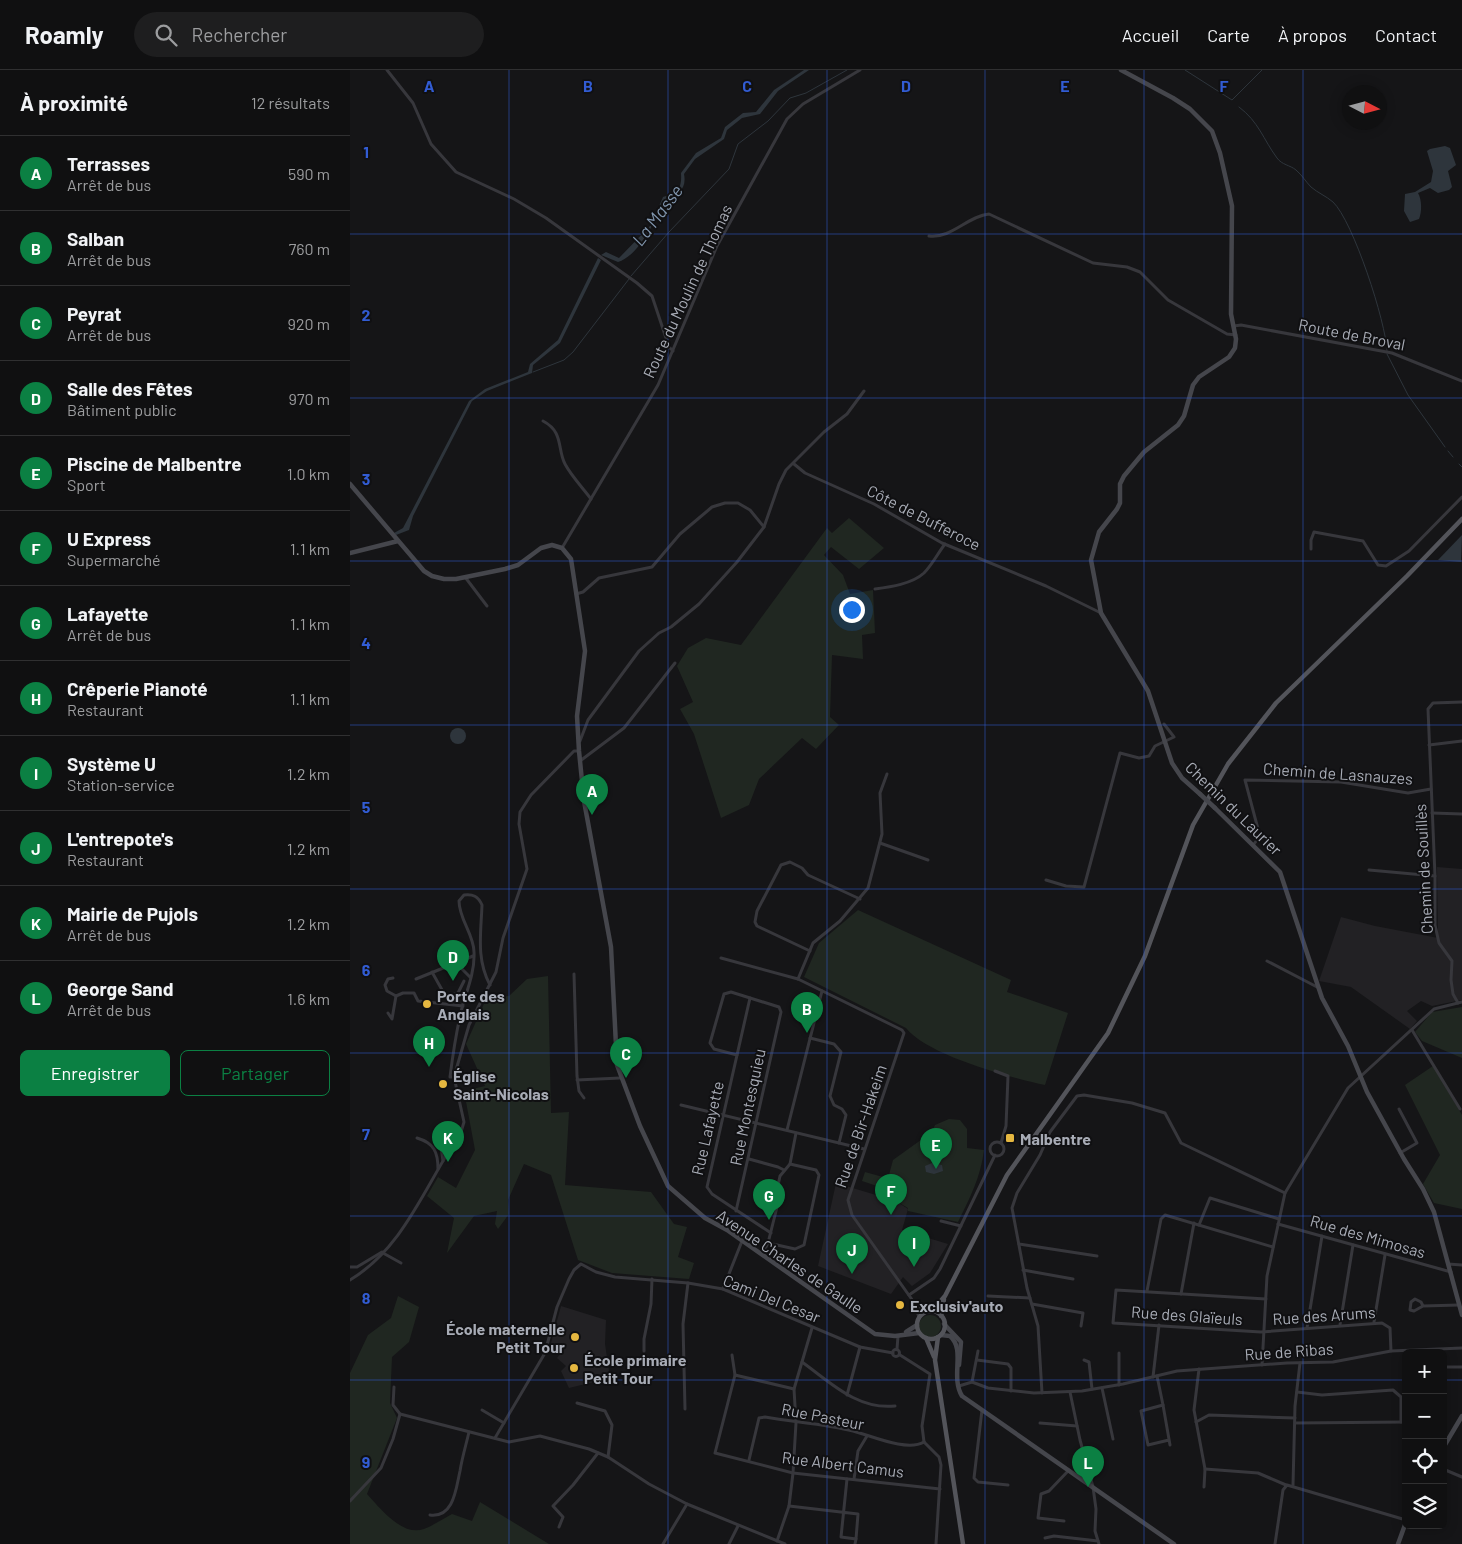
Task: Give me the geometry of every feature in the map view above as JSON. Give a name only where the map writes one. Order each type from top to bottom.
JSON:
[{"type":"main road","points":[[1121,70],[1190,109],[1212,130],[1220,153],[1232,206],[1231,314],[1236,335]]},
{"type":"main road","name":"Chemin du Laurier","points":[[1236,335],[1236,343],[1229,356],[1199,378],[1193,385],[1182,421],[1144,452],[1124,476],[1120,484],[1117,509],[1099,532],[1092,550],[1092,574],[1101,612],[1148,691],[1164,742],[1178,772],[1254,844],[1280,872],[1319,988],[1361,1075],[1367,1092],[1400,1153],[1424,1189],[1434,1212],[1462,1315]]},
{"type":"main road","points":[[350,484],[424,571],[432,576],[444,579],[465,577],[518,565],[546,546],[562,548],[568,552],[574,565],[576,594],[585,651],[577,716],[579,751],[584,801],[611,947],[614,1043],[620,1078]]},
{"type":"main road","points":[[932,1311],[945,1296],[1007,1175],[1108,1033],[1145,956],[1193,825],[1228,764],[1276,703],[1407,576],[1462,519]]},
{"type":"main road","points":[[350,552],[398,541]]},
{"type":"main road","name":"Avenue Charles de Gaulle","points":[[620,1078],[659,1171],[668,1186],[705,1218],[742,1241],[875,1334],[883,1336],[919,1333]]},
{"type":"main road","points":[[945,1296],[941,1316],[944,1324],[961,1342],[961,1356],[956,1379]]},
{"type":"main road","points":[[941,1316],[932,1311],[925,1312],[916,1325],[919,1333],[926,1338],[935,1360],[963,1544]]},
{"type":"main road","points":[[935,1360],[939,1336],[944,1324]]},
{"type":"main road","name":"Avenue Charles de Gaulle","points":[[905,1333],[916,1325]]},
{"type":"main road","points":[[926,1338],[950,1336],[958,1346],[956,1379],[962,1396],[1174,1544]]},
{"type":"main road","points":[[1447,1442],[1462,1416]]},
{"type":"main road","points":[[1398,1544],[1403,1529]]},
{"type":"street","points":[[387,70],[413,103],[431,144],[456,172],[521,203],[602,258],[652,296],[669,347],[673,351]]},
{"type":"street","name":"Route du Moulin de Thomas","points":[[562,548],[648,402],[673,351],[717,246],[787,119],[803,104],[860,70]]},
{"type":"street","points":[[929,236],[938,238],[979,215],[989,214],[1093,263],[1128,267],[1140,272],[1168,300],[1226,334],[1236,335]]},
{"type":"street","name":"Route de Broval","points":[[1234,326],[1242,325],[1392,352],[1462,381]]},
{"type":"street","points":[[579,744],[588,720],[639,651],[659,633],[671,627],[700,604],[764,527],[786,470],[824,432],[847,414],[864,391]]},
{"type":"street","points":[[543,421],[559,438],[562,458],[591,499]]},
{"type":"street","name":"Côte de Bufferoce","points":[[794,464],[805,473],[874,504],[945,544],[1046,586],[1101,612]]},
{"type":"street","points":[[1311,549],[1311,540],[1314,532],[1354,538],[1364,541],[1378,565],[1386,566],[1409,551],[1462,497]]},
{"type":"street","points":[[576,594],[582,592],[599,578],[652,567],[680,534],[712,507],[725,503],[738,503],[750,510],[764,527]]},
{"type":"street","points":[[875,589],[893,586],[920,576],[945,544]]},
{"type":"street","points":[[465,577],[487,606]]},
{"type":"street","points":[[580,761],[624,728],[675,663]]},
{"type":"street","name":"Chemin de Lasnauzes","points":[[1254,844],[1259,837],[1258,829],[1244,780],[1341,782],[1408,793],[1431,789],[1429,706],[1433,703],[1462,702]]},
{"type":"street","points":[[1046,880],[1066,886],[1084,887],[1120,753],[1144,758],[1149,756],[1155,746],[1174,737],[1164,724]]},
{"type":"street","points":[[1429,745],[1462,741]]},
{"type":"street","points":[[451,1076],[476,1010],[496,972],[503,938],[527,869],[518,824],[520,812],[531,795],[565,757],[574,751],[579,751]]},
{"type":"street","points":[[798,979],[810,951],[819,937],[840,921],[860,899],[871,881],[880,843],[882,825],[880,793],[887,774]]},
{"type":"street","name":"Chemin de Souillès","points":[[1431,789],[1435,925],[1439,943],[1452,960],[1451,980],[1460,1003]]},
{"type":"street","points":[[1432,813],[1462,814]]},
{"type":"street","points":[[880,843],[928,860]]},
{"type":"street","points":[[810,951],[757,926],[755,922],[757,911],[781,865],[790,862],[802,868],[808,875],[860,899]]},
{"type":"street","points":[[1369,870],[1435,876]]},
{"type":"street","points":[[350,1280],[383,1252],[400,1234],[461,1132],[464,1122],[451,1076],[474,955],[474,950],[459,910],[458,901],[464,895],[472,894],[477,897],[482,905],[480,952],[484,972],[490,986]]},
{"type":"street","points":[[416,979],[474,955]]},
{"type":"street","points":[[722,958],[798,979],[822,991],[787,1130]]},
{"type":"street","points":[[1267,961],[1319,988]]},
{"type":"street","points":[[451,965],[459,966],[471,977]]},
{"type":"street","points":[[432,972],[446,997],[458,993],[464,981]]},
{"type":"street","points":[[574,974],[577,1080],[579,1091],[584,1098]]},
{"type":"street","points":[[393,978],[388,980],[385,985],[387,991],[396,996]]},
{"type":"street","name":"Rue de Bir-Hakeim","points":[[822,991],[902,1030],[904,1037],[848,1200],[852,1215],[909,1295],[920,1317]]},
{"type":"street","points":[[737,1054],[712,1048],[710,1040],[724,994],[731,992],[750,998]]},
{"type":"street","points":[[396,996],[403,993],[414,993],[418,1001],[463,1006]]},
{"type":"street","points":[[388,1013],[392,1019],[396,996]]},
{"type":"street","name":"Rue Montesquieu","points":[[736,1211],[756,1130],[780,1008],[750,998]]},
{"type":"street","name":"Rue Lafayette","points":[[750,998],[707,1187],[712,1194],[770,1233]]},
{"type":"street","points":[[1262,1365],[1267,1276],[1285,1193],[1348,1088],[1434,1009],[1460,1003]]},
{"type":"street","points":[[1412,1030],[1460,1109]]},
{"type":"street","points":[[810,1038],[834,1044],[841,1052],[830,1096],[834,1105],[842,1108],[846,1115],[839,1143]]},
{"type":"street","points":[[909,1295],[934,1278],[995,1155],[1002,1153],[1004,1147],[1001,1144],[1006,1126],[1008,1076],[995,1071]]},
{"type":"street","points":[[577,1080],[620,1078]]},
{"type":"street","points":[[1042,1393],[1038,1326],[1023,1270],[1012,1208],[1014,1198],[1040,1155],[1050,1132],[1077,1096],[1084,1094],[1132,1103],[1165,1113],[1181,1144],[1285,1193]]},
{"type":"street","points":[[681,1104],[864,1149]]},
{"type":"street","points":[[1399,1108],[1418,1145],[1400,1153]]},
{"type":"street","points":[[762,1255],[768,1243],[778,1200],[777,1187],[784,1170],[790,1164],[796,1133]]},
{"type":"street","points":[[417,1138],[430,1143],[435,1149],[438,1169]]},
{"type":"street","points":[[442,1162],[440,1140],[456,1139]]},
{"type":"street","points":[[995,1155],[991,1151],[992,1145],[995,1142],[1001,1144]]},
{"type":"street","points":[[749,1159],[778,1166],[784,1170]]},
{"type":"street","points":[[768,1243],[794,1249],[804,1245],[820,1175],[816,1170],[790,1164]]},
{"type":"street","points":[[1199,1225],[1210,1198],[1279,1219]]},
{"type":"street","points":[[1147,1291],[1161,1219],[1165,1215],[1273,1247]]},
{"type":"street","points":[[941,1221],[961,1226]]},
{"type":"street","points":[[1181,1294],[1194,1223]]},
{"type":"street","name":"Rue des Mimosas","points":[[1278,1224],[1451,1272]]},
{"type":"street","points":[[1307,1328],[1322,1236]]},
{"type":"street","points":[[723,1288],[742,1241]]},
{"type":"street","points":[[1019,1244],[1097,1256]]},
{"type":"street","points":[[1340,1325],[1353,1245]]},
{"type":"street","points":[[383,1252],[401,1263]]},
{"type":"street","points":[[350,1267],[357,1267],[383,1252]]},
{"type":"street","points":[[1374,1322],[1385,1255]]},
{"type":"street","name":"Cami Del Cesar","points":[[504,1423],[545,1353],[557,1307],[574,1270],[581,1264],[596,1272],[615,1277],[652,1279],[723,1288],[812,1328],[860,1347],[893,1353],[896,1357],[900,1355]]},
{"type":"street","points":[[1448,1264],[1462,1265]]},
{"type":"street","points":[[1023,1270],[1073,1279]]},
{"type":"street","points":[[644,1351],[644,1339],[651,1304],[652,1279]]},
{"type":"street","points":[[685,1410],[683,1324],[688,1283]]},
{"type":"street","name":"Rue des Glaïeuls","points":[[1264,1331],[1113,1323],[1116,1290],[1266,1299]]},
{"type":"street","points":[[988,1296],[1030,1298]]},
{"type":"street","name":"Rue de Bir-Hakeim","points":[[913,1301],[925,1312]]},
{"type":"street","points":[[1032,1304],[1083,1312],[1081,1326]]},
{"type":"street","points":[[1423,1306],[1459,1305]]},
{"type":"street","name":"Rue des Arums","points":[[1264,1331],[1374,1322],[1382,1323],[1390,1328],[1391,1351]]},
{"type":"street","points":[[1159,1325],[1155,1376],[1163,1405],[1170,1445]]},
{"type":"street","points":[[777,1541],[788,1506],[793,1473],[796,1423],[794,1389],[812,1328]]},
{"type":"street","points":[[898,1335],[897,1350],[900,1355],[930,1374],[922,1426],[924,1442],[939,1457],[940,1489],[936,1544]]},
{"type":"street","points":[[847,1395],[860,1347]]},
{"type":"street","name":"Rue de Ribas","points":[[972,1382],[1011,1391],[1070,1392],[1119,1385],[1177,1371],[1333,1362],[1391,1351],[1462,1348]]},
{"type":"street","points":[[893,1353],[897,1350]]},
{"type":"street","points":[[958,1387],[972,1382],[978,1351]]},
{"type":"street","points":[[1119,1353],[1119,1385]]},
{"type":"street","points":[[732,1355],[735,1375],[794,1389]]},
{"type":"street","points":[[977,1360],[1008,1364],[1011,1368],[1011,1391]]},
{"type":"street","points":[[1084,1360],[1089,1362],[1092,1389]]},
{"type":"street","points":[[802,1362],[857,1401],[887,1407],[895,1406]]},
{"type":"street","points":[[1292,1485],[1300,1363]]},
{"type":"street","points":[[1447,1367],[1462,1367]]},
{"type":"street","points":[[1199,1370],[1194,1410],[1205,1469],[1204,1487]]},
{"type":"street","name":"Rue Albert Camus","points":[[735,1375],[715,1453],[793,1473],[940,1489]]},
{"type":"street","points":[[394,1387],[393,1405],[400,1414],[509,1442],[540,1436],[598,1452],[649,1484],[687,1504],[785,1544]]},
{"type":"street","points":[[1102,1388],[1113,1439]]},
{"type":"street","points":[[1295,1423],[1401,1422],[1401,1397],[1393,1390],[1322,1395],[1297,1392]]},
{"type":"street","points":[[1045,1538],[1054,1536],[1099,1542],[1095,1531],[1096,1509],[1092,1487],[1070,1392]]},
{"type":"street","points":[[577,1403],[605,1411],[612,1425],[608,1457]]},
{"type":"street","points":[[1163,1405],[1141,1411],[1148,1445],[1169,1440]]},
{"type":"street","points":[[982,1409],[974,1478],[978,1482],[1008,1485]]},
{"type":"street","points":[[482,1410],[504,1423],[495,1438]]},
{"type":"street","points":[[350,1501],[381,1468],[393,1439],[400,1414]]},
{"type":"street","points":[[1196,1422],[1209,1415],[1295,1418]]},
{"type":"street","name":"Rue Pasteur","points":[[748,1460],[759,1418],[765,1417],[853,1431],[876,1440],[918,1446],[924,1442]]},
{"type":"street","points":[[1040,1423],[1077,1426]]},
{"type":"street","points":[[430,1515],[442,1514],[455,1497],[468,1432]]},
{"type":"street","points":[[854,1479],[858,1451],[867,1436]]},
{"type":"street","points":[[559,1527],[563,1517],[553,1506],[573,1486],[598,1452]]},
{"type":"street","points":[[1205,1469],[1258,1472],[1287,1485],[1402,1520]]},
{"type":"street","points":[[1064,1522],[1038,1518],[1038,1511],[1041,1494],[1049,1491],[1069,1470]]},
{"type":"street","points":[[1447,1471],[1462,1477]]},
{"type":"street","points":[[847,1479],[841,1537],[856,1539]]},
{"type":"street","points":[[1275,1544],[1283,1490],[1287,1485]]},
{"type":"street","points":[[664,1544],[687,1504]]},
{"type":"street","points":[[788,1506],[858,1514],[855,1544]]},
{"type":"street","points":[[729,1544],[738,1526]]},
{"type":"shaded area","points":[[849,518],[884,548],[859,569],[831,547],[824,555],[843,575],[850,594],[873,590],[875,633],[862,635],[863,659],[832,655],[830,717],[839,725],[816,749],[802,738],[759,779],[749,805],[721,818],[694,734],[680,709],[693,702],[677,666],[688,648],[706,638],[741,645],[827,528],[832,533]]},
{"type":"shaded area","points":[[1437,867],[1462,869],[1462,1000],[1432,1006],[1421,1001],[1407,1011],[1417,1021],[1410,1029],[1351,987],[1319,981],[1341,917],[1375,926],[1438,938]]},
{"type":"shaded area","points":[[858,910],[1011,980],[1007,992],[1068,1013],[1045,1085],[992,1071],[950,1056],[917,1038],[906,1028],[804,977],[819,943]]},
{"type":"shaded area","points":[[548,976],[551,1113],[569,1112],[565,1185],[651,1192],[674,1224],[687,1227],[678,1257],[694,1263],[689,1279],[612,1273],[578,1260],[551,1175],[524,1164],[508,1200],[509,1214],[498,1229],[495,1224],[497,1211],[474,1216],[447,1253],[454,1218],[427,1196],[438,1177],[456,1188],[475,1150],[464,1091],[485,1086],[466,1044],[487,997],[509,996],[527,979]]},
{"type":"shaded area","points":[[1462,1007],[1462,1058],[1422,1041],[1415,1032],[1432,1012]]},
{"type":"shaded area","points":[[1433,1066],[1462,1115],[1462,1209],[1434,1203],[1423,1184],[1440,1155],[1405,1085]]},
{"type":"shaded area","points":[[949,1119],[960,1120],[967,1129],[967,1148],[984,1150],[978,1178],[958,1222],[908,1211],[908,1208],[896,1201],[898,1190],[886,1186],[893,1160],[932,1132],[935,1125]]},
{"type":"shaded area","points":[[865,1172],[883,1177],[880,1187],[862,1181]]},
{"type":"shaded area","points":[[836,1183],[896,1201],[908,1209],[902,1230],[948,1244],[930,1273],[912,1286],[903,1277],[891,1294],[818,1266]]},
{"type":"shaded area","points":[[398,1296],[419,1307],[409,1342],[392,1357],[390,1403],[397,1418],[367,1494],[392,1520],[408,1529],[424,1529],[452,1514],[472,1521],[480,1502],[549,1544],[350,1544],[350,1373],[368,1335],[391,1318]]},
{"type":"shaded area","points":[[561,1306],[606,1320],[605,1344],[610,1378],[569,1388],[561,1371],[566,1366],[557,1358],[563,1351],[551,1343]]},
{"type":"shaded area","points":[[930,1315],[938,1318],[941,1326],[938,1334],[930,1337],[922,1334],[919,1326],[922,1318]]},
{"type":"water","points":[[804,70],[809,70],[778,91],[760,114],[742,118],[727,130],[724,139],[695,159],[684,174],[683,188],[678,194],[665,200],[646,236],[633,252],[618,262],[601,255],[606,252],[619,258],[651,225],[663,197],[678,189],[681,183],[681,173],[696,153],[721,138],[725,127],[743,113],[756,112],[774,90]]},
{"type":"water","points":[[1445,146],[1450,148],[1456,165],[1448,171],[1452,187],[1449,190],[1438,193],[1430,188],[1418,193],[1421,202],[1420,216],[1419,219],[1410,222],[1404,211],[1405,194],[1415,192],[1431,182],[1433,171],[1427,151]]},
{"type":"water","points":[[598,258],[601,260],[560,343],[533,365],[532,373],[487,391],[472,401],[413,516],[409,530],[396,535],[394,533],[403,528],[469,401],[485,389],[528,372],[530,364],[558,340]]},
{"type":"water","points":[[1462,535],[1461,562],[1438,560]]},
{"type":"water","points":[[455,728],[461,728],[466,733],[464,742],[455,744],[450,739],[450,733]]},
{"type":"water","points":[[932,1163],[942,1165],[943,1171],[934,1174],[926,1172],[925,1166]]},
{"type":"waterway","name":"La Masse","points":[[631,276],[669,232],[729,169],[738,144],[768,121],[790,98],[806,93],[847,70]]},
{"type":"waterway","name":"La Masse","points":[[1185,70],[1232,100],[1262,70]]},
{"type":"waterway","points":[[1239,107],[1256,125],[1279,160],[1296,170],[1311,187],[1333,202],[1341,213],[1359,250],[1375,296],[1387,351]]},
{"type":"waterway","name":"La Masse","points":[[533,372],[564,360],[573,352],[629,279]]},
{"type":"waterway","points":[[1387,354],[1408,395],[1445,447]]},
{"type":"waterway","points":[[1448,451],[1453,457]]},
{"type":"waterway","points":[[1459,464],[1462,467]]},
{"type":"place","name":"Terrasses","points":[[592,815]]},
{"type":"place","name":"Salle des Fêtes","points":[[453,981]]},
{"type":"place","name":"Porte des Anglais","points":[[427,1004]]},
{"type":"place","name":"Salban","points":[[807,1033]]},
{"type":"place","name":"Crêperie Pianoté","points":[[429,1067]]},
{"type":"place","name":"Peyrat","points":[[626,1078]]},
{"type":"place","name":"Église Saint-Nicolas","points":[[443,1084]]},
{"type":"place","name":"Malbentre","points":[[1010,1138]]},
{"type":"place","name":"Mairie de Pujols","points":[[448,1162]]},
{"type":"place","name":"Piscine de Malbentre","points":[[936,1169]]},
{"type":"place","name":"U Express","points":[[891,1215]]},
{"type":"place","name":"Lafayette","points":[[769,1220]]},
{"type":"place","name":"Système U","points":[[914,1267]]},
{"type":"place","name":"L'entrepote's","points":[[852,1274]]},
{"type":"place","name":"Exclusiv'auto","points":[[900,1305]]},
{"type":"place","name":"École maternelle Petit Tour","points":[[575,1337]]},
{"type":"place","name":"École primaire Petit Tour","points":[[574,1368]]},
{"type":"place","name":"George Sand","points":[[1088,1487]]}]
